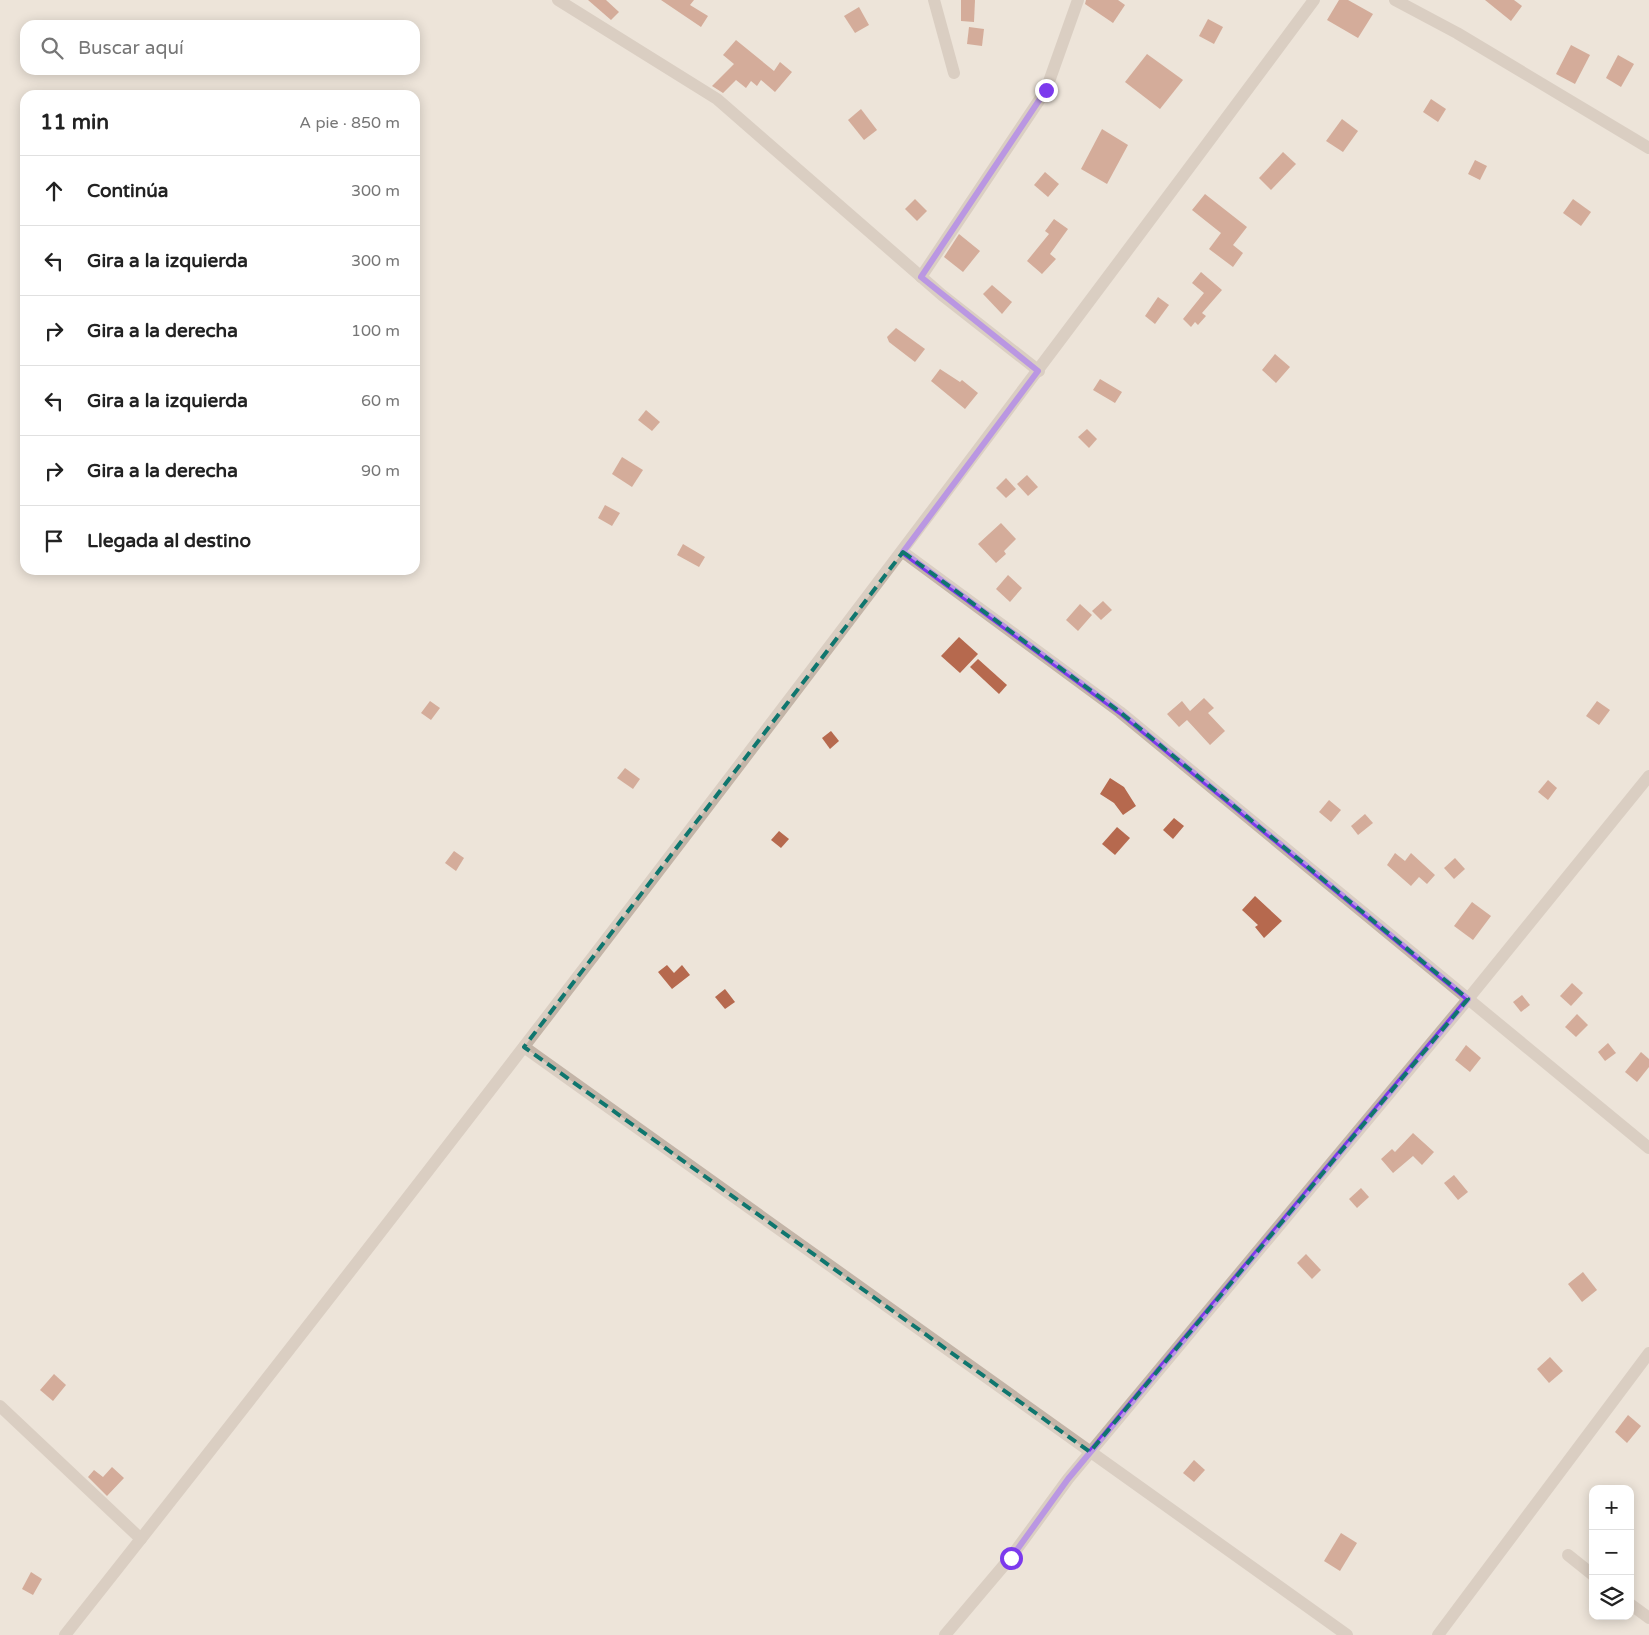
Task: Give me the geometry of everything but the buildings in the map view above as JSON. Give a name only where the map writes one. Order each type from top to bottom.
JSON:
[{"type":"street","points":[[558,0],[717,99],[921,277],[1038,371]]},
{"type":"street","points":[[934,0],[954,73]]},
{"type":"street","points":[[921,277],[1046,90],[1078,0]]},
{"type":"street","points":[[65,1635],[524,1046],[903,552],[1314,0]]},
{"type":"street","points":[[1395,0],[1649,148]]},
{"type":"street","points":[[903,552],[1120,712],[1649,1148]]},
{"type":"street","points":[[945,1635],[1011,1558],[1090,1452],[1468,999],[1649,776]]},
{"type":"street","points":[[524,1046],[1347,1635]]},
{"type":"street","points":[[1438,1635],[1649,1353]]},
{"type":"street","points":[[0,1406],[141,1539]]},
{"type":"street","points":[[1568,1555],[1589,1571]]},
{"type":"street","points":[[1634,1607],[1649,1618]]},
{"type":"highlighted area","points":[[903,552],[1120,712],[1468,999],[1090,1452],[524,1047]]},
{"type":"route","points":[[1011,1558],[1068,1479],[1468,999],[1120,712],[903,552],[1038,371],[921,277],[1046,90]]}]
